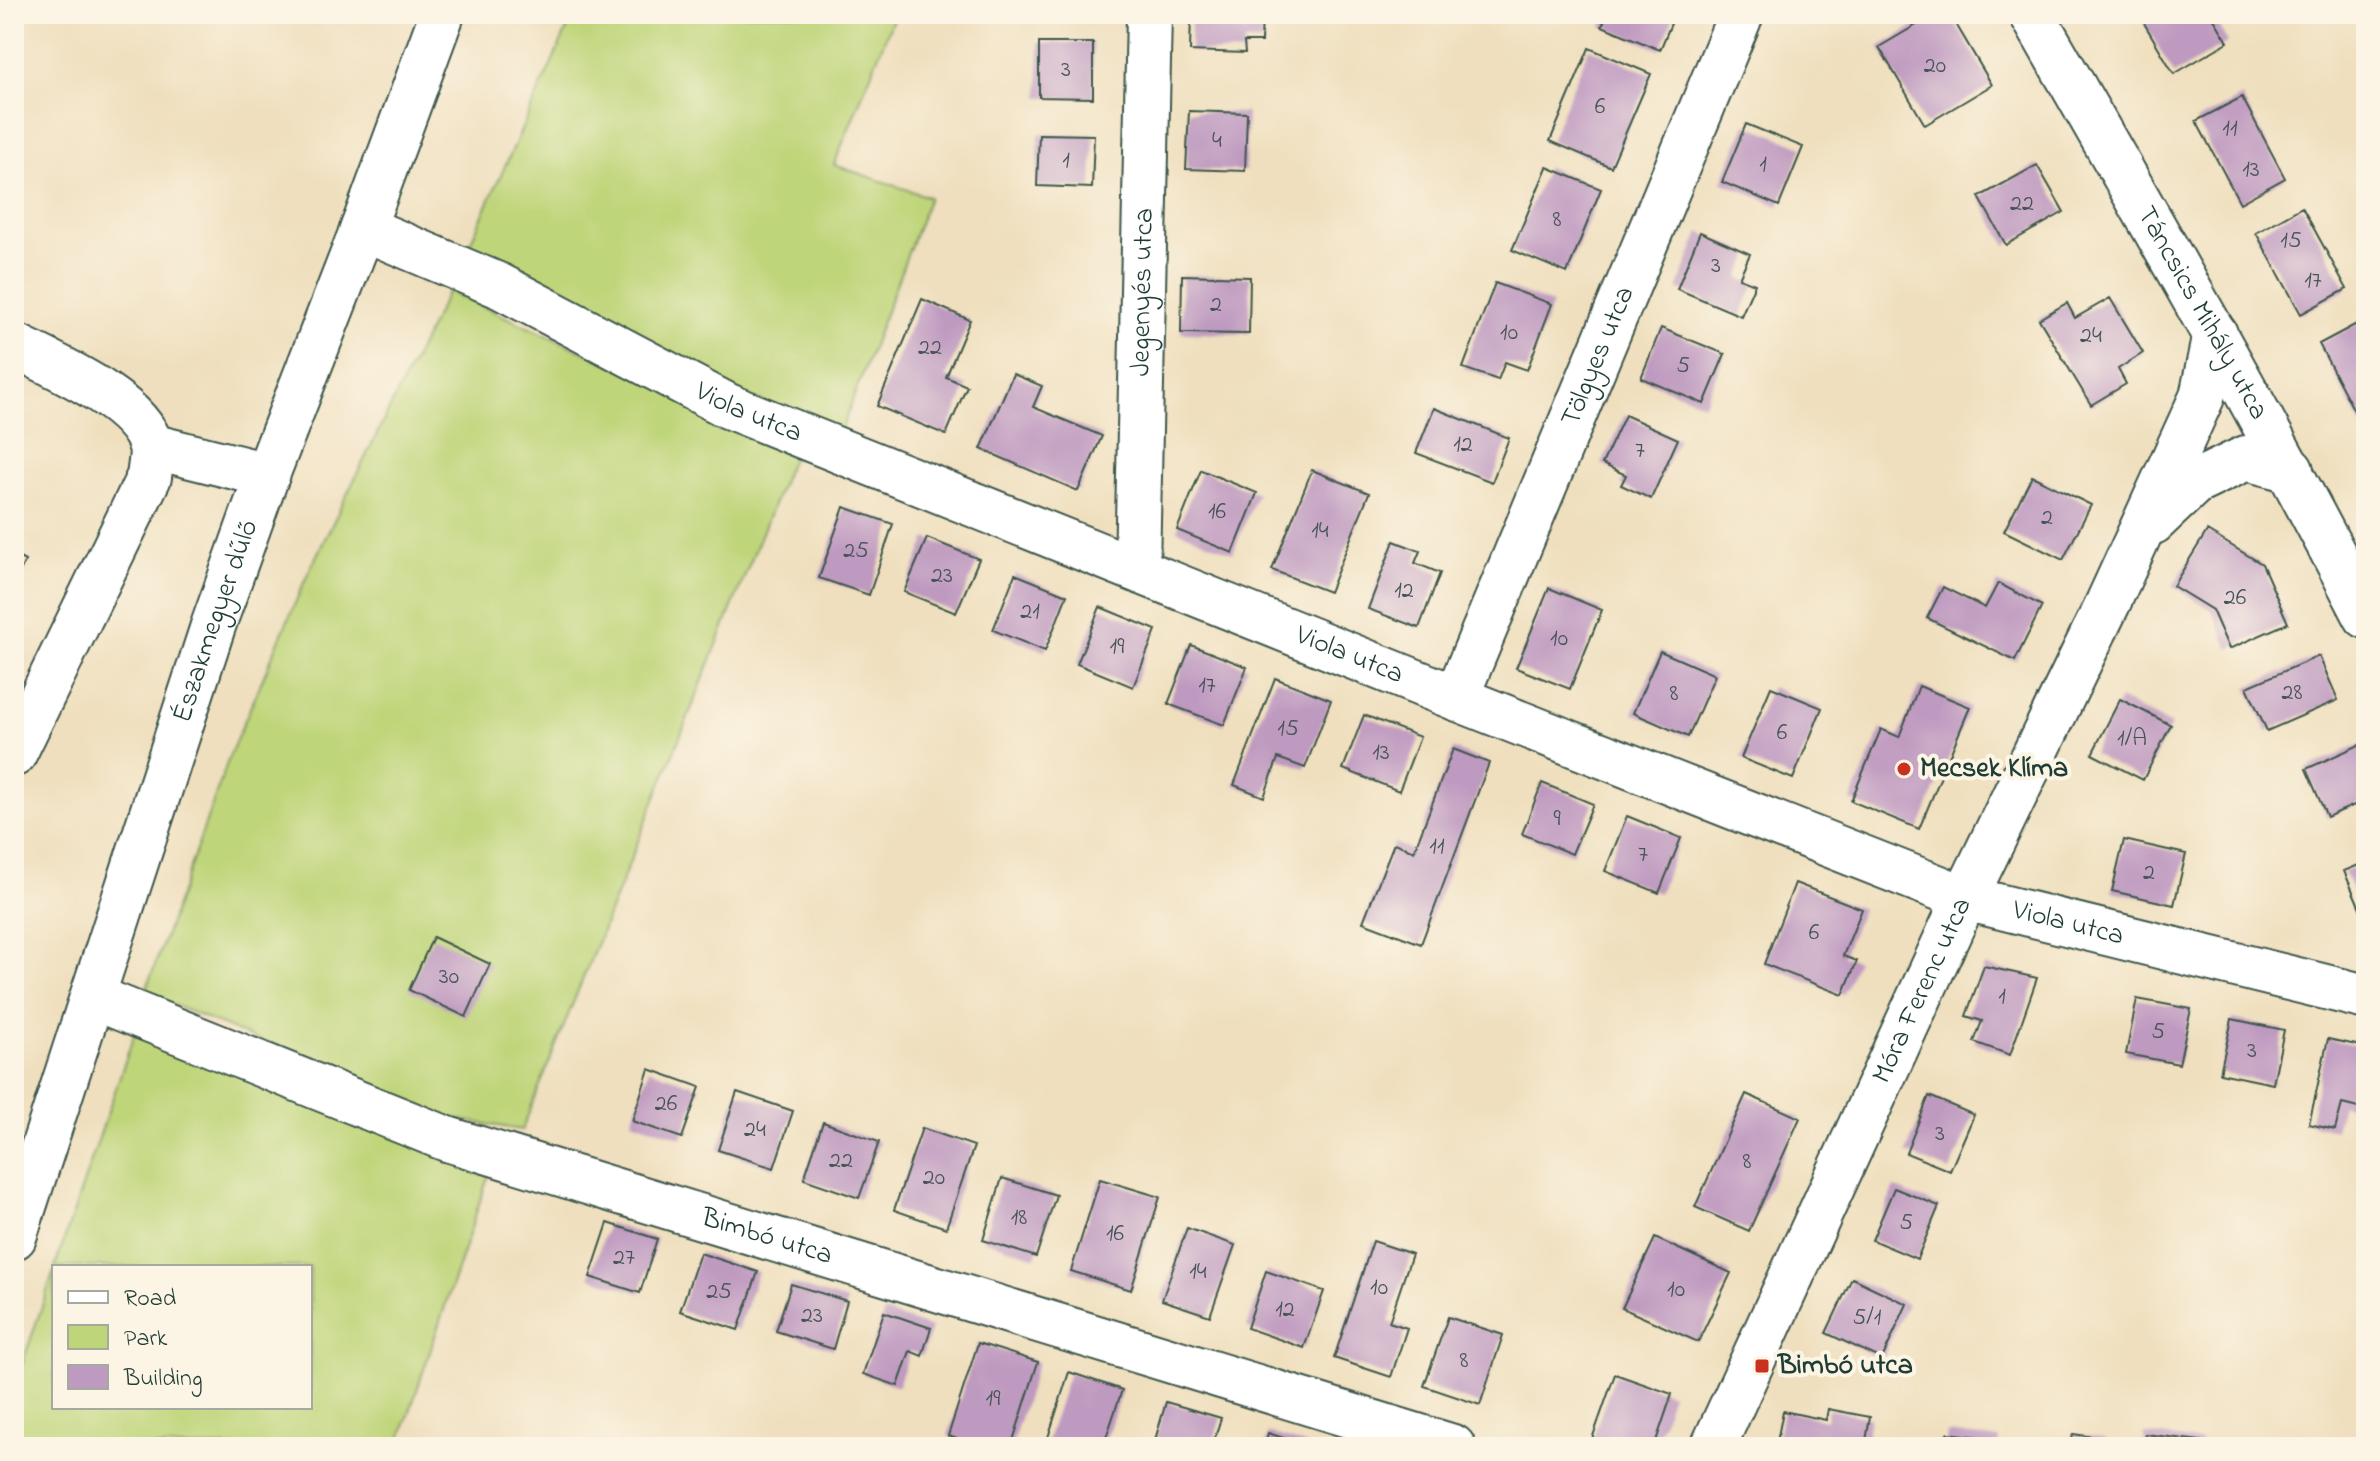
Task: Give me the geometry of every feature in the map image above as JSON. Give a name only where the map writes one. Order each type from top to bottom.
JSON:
[{"type":"street","name":"Északmegyer dűlő","points":[[14,1237],[213,626],[442,14]]},
{"type":"street","name":"Jegenyés utca","points":[[1137,568],[1149,14]]},
{"type":"street","name":"Tölgyes utca","points":[[1456,698],[1741,14]]},
{"type":"street","name":"Táncsics Mihály utca","points":[[2032,14],[2291,470],[2366,616]]},
{"type":"street","name":"Viola utca","points":[[363,228],[498,285],[728,406],[1965,898],[2366,997]]},
{"type":"street","name":"Móra Ferenc utca","points":[[1713,1447],[1965,898],[2202,397],[2215,334]]},
{"type":"street","points":[[14,345],[84,381],[130,412],[151,446],[149,477],[14,754]]},
{"type":"street","points":[[151,446],[267,475]]},
{"type":"street","name":"Móra Ferenc utca","points":[[2137,538],[2194,483],[2246,458],[2291,470]]},
{"type":"street","name":"Bimbó utca","points":[[93,997],[447,1139],[1453,1447]]},
{"type":"green space","points":[[574,14],[895,14],[834,165],[929,197],[839,436],[745,396],[467,250]]},
{"type":"green space","points":[[448,291],[796,448],[522,1130],[442,1117],[145,993],[231,752],[309,571]]},
{"type":"green space","points":[[136,1029],[495,1156],[398,1447],[14,1447],[14,1388],[52,1277],[52,1409],[312,1409],[312,1265],[56,1265]]},
{"type":"building","points":[[1191,14],[1262,14],[1261,42],[1244,42],[1245,53],[1190,51]]},
{"type":"building","points":[[1607,14],[1675,14],[1660,50],[1602,26]]},
{"type":"building","points":[[1935,14],[1950,14],[1992,85],[1925,125],[1879,47]]},
{"type":"building","points":[[2160,14],[2211,14],[2228,42],[2174,74],[2144,23]]},
{"type":"building","points":[[1039,43],[1093,43],[1093,98],[1039,97]]},
{"type":"building","points":[[1589,48],[1651,74],[1611,167],[1550,141]]},
{"type":"building","points":[[2242,97],[2285,178],[2240,203],[2196,121]]},
{"type":"building","points":[[1189,111],[1247,113],[1245,171],[1186,169]]},
{"type":"building","points":[[1746,124],[1803,147],[1779,206],[1722,182]]},
{"type":"building","points":[[1039,134],[1094,135],[1092,188],[1037,186]]},
{"type":"building","points":[[2037,165],[2064,212],[2006,245],[1979,197]]},
{"type":"building","points":[[1547,167],[1601,189],[1567,273],[1512,250]]},
{"type":"building","points":[[2302,207],[2347,289],[2301,314],[2256,233]]},
{"type":"building","points":[[1700,232],[1750,254],[1739,278],[1755,284],[1741,316],[1677,289]]},
{"type":"building","points":[[1182,275],[1250,277],[1249,334],[1181,333]]},
{"type":"building","points":[[1495,283],[1552,304],[1527,370],[1505,362],[1498,380],[1463,368]]},
{"type":"building","points":[[2110,298],[2143,353],[2118,369],[2126,384],[2091,405],[2039,319],[2067,303],[2075,318]]},
{"type":"building","points":[[922,299],[970,320],[946,377],[967,386],[946,435],[877,406]]},
{"type":"building","points":[[2366,319],[2366,424],[2362,426],[2319,344]]},
{"type":"building","points":[[1661,328],[1725,354],[1704,404],[1641,378]]},
{"type":"building","points":[[1013,374],[1042,386],[1033,407],[1102,436],[1078,491],[981,449]]},
{"type":"building","points":[[1434,408],[1509,438],[1492,482],[1416,453]]},
{"type":"building","points":[[1625,415],[1678,439],[1651,499],[1621,485],[1626,475],[1602,464]]},
{"type":"building","points":[[1201,470],[1257,493],[1233,553],[1177,530]]},
{"type":"building","points":[[1312,470],[1369,493],[1329,592],[1272,570]]},
{"type":"building","points":[[2032,476],[2091,505],[2063,560],[2004,531]]},
{"type":"building","points":[[844,507],[893,524],[869,595],[819,578]]},
{"type":"building","points":[[2207,531],[2262,564],[2288,623],[2229,649],[2212,610],[2173,586]]},
{"type":"building","points":[[927,538],[979,559],[956,613],[904,592]]},
{"type":"building","points":[[1394,541],[1420,551],[1415,563],[1440,573],[1419,628],[1368,609]]},
{"type":"building","points":[[14,555],[25,561],[14,583]]},
{"type":"building","points":[[1015,574],[1067,595],[1045,651],[993,630]]},
{"type":"building","points":[[1998,583],[2042,606],[2015,661],[1927,618],[1943,587],[1985,608]]},
{"type":"building","points":[[1549,588],[1602,610],[1570,689],[1516,668]]},
{"type":"building","points":[[1100,607],[1156,630],[1133,687],[1077,664]]},
{"type":"building","points":[[1191,645],[1247,667],[1224,725],[1168,704]]},
{"type":"building","points":[[1660,651],[1715,675],[1688,737],[1633,713]]},
{"type":"building","points":[[2319,656],[2338,700],[2267,731],[2247,687]]},
{"type":"building","points":[[1275,678],[1331,700],[1305,768],[1278,758],[1264,797],[1234,785]]},
{"type":"building","name":"Mecsek Klíma","points":[[1919,686],[1970,707],[1919,829],[1851,801],[1881,729],[1899,737]]},
{"type":"building","points":[[1771,687],[1822,708],[1793,779],[1741,758]]},
{"type":"building","points":[[2120,699],[2171,725],[2143,780],[2092,754]]},
{"type":"building","points":[[1364,715],[1420,737],[1399,791],[1343,769]]},
{"type":"building","points":[[2359,745],[2366,761],[2366,800],[2327,817],[2306,769]]},
{"type":"building","points":[[1453,749],[1489,763],[1421,944],[1363,922],[1394,843],[1414,851]]},
{"type":"building","points":[[1542,783],[1593,804],[1572,854],[1522,834]]},
{"type":"building","points":[[1627,816],[1681,838],[1659,893],[1605,871]]},
{"type":"building","points":[[2124,840],[2186,854],[2174,905],[2112,891]]},
{"type":"building","points":[[2366,862],[2366,922],[2344,871]]},
{"type":"building","points":[[1795,883],[1862,909],[1843,956],[1857,961],[1843,995],[1764,964]]},
{"type":"building","points":[[433,937],[490,964],[466,1017],[409,990]]},
{"type":"building","points":[[1984,966],[2037,978],[2010,1055],[1974,1042],[1982,1021],[1966,1016]]},
{"type":"building","points":[[2137,999],[2191,1009],[2179,1064],[2126,1054]]},
{"type":"building","points":[[2232,1019],[2284,1030],[2273,1084],[2220,1073]]},
{"type":"building","points":[[2328,1039],[2366,1047],[2366,1110],[2342,1104],[2335,1130],[2309,1124]]},
{"type":"building","points":[[649,1069],[700,1087],[682,1138],[632,1121]]},
{"type":"building","points":[[737,1092],[793,1111],[774,1168],[718,1150]]},
{"type":"building","points":[[1746,1094],[1800,1118],[1749,1231],[1695,1207]]},
{"type":"building","points":[[1929,1096],[1974,1115],[1950,1171],[1906,1153]]},
{"type":"building","points":[[823,1122],[879,1142],[859,1198],[804,1179]]},
{"type":"building","points":[[922,1128],[974,1146],[946,1228],[894,1210]]},
{"type":"building","points":[[1002,1178],[1056,1195],[1036,1257],[983,1240]]},
{"type":"building","points":[[1100,1179],[1160,1197],[1131,1290],[1071,1271]]},
{"type":"building","points":[[1894,1188],[1939,1206],[1917,1259],[1872,1240]]},
{"type":"building","points":[[608,1223],[657,1239],[640,1293],[590,1277]]},
{"type":"building","points":[[1187,1228],[1235,1245],[1210,1316],[1162,1300]]},
{"type":"building","points":[[1655,1238],[1731,1273],[1698,1342],[1622,1308]]},
{"type":"building","points":[[1373,1241],[1412,1254],[1389,1322],[1407,1328],[1391,1377],[1334,1358]]},
{"type":"building","points":[[700,1253],[758,1272],[738,1330],[680,1311]]},
{"type":"building","points":[[1266,1271],[1324,1291],[1304,1348],[1247,1328]]},
{"type":"building","points":[[1852,1278],[1907,1304],[1882,1359],[1826,1333]]},
{"type":"building","points":[[791,1284],[847,1301],[833,1349],[776,1331]]},
{"type":"building","points":[[884,1312],[931,1328],[922,1356],[910,1351],[898,1386],[863,1374]]},
{"type":"building","points":[[1448,1317],[1503,1335],[1480,1405],[1424,1386]]},
{"type":"building","points":[[978,1343],[1038,1362],[1011,1447],[982,1447],[948,1436]]},
{"type":"building","points":[[1069,1372],[1122,1390],[1103,1447],[1045,1447]]},
{"type":"building","points":[[1615,1374],[1672,1394],[1654,1447],[1604,1447],[1591,1442]]},
{"type":"building","points":[[1166,1402],[1221,1418],[1212,1447],[1153,1447]]},
{"type":"building","points":[[1828,1409],[1870,1417],[1865,1447],[1776,1447],[1783,1411],[1826,1420]]},
{"type":"building","points":[[1268,1433],[1308,1446],[1308,1447],[1264,1447]]},
{"type":"building","points":[[1947,1433],[1999,1439],[1998,1447],[1945,1447]]},
{"type":"building","points":[[2073,1434],[2107,1439],[2106,1447],[2071,1447]]},
{"type":"building","points":[[2145,1434],[2201,1441],[2200,1447],[2144,1447]]},
{"type":"place","name":"Mecsek Klíma","points":[[1904,769]]},
{"type":"place","name":"Bimbó utca","points":[[1762,1366]]}]
